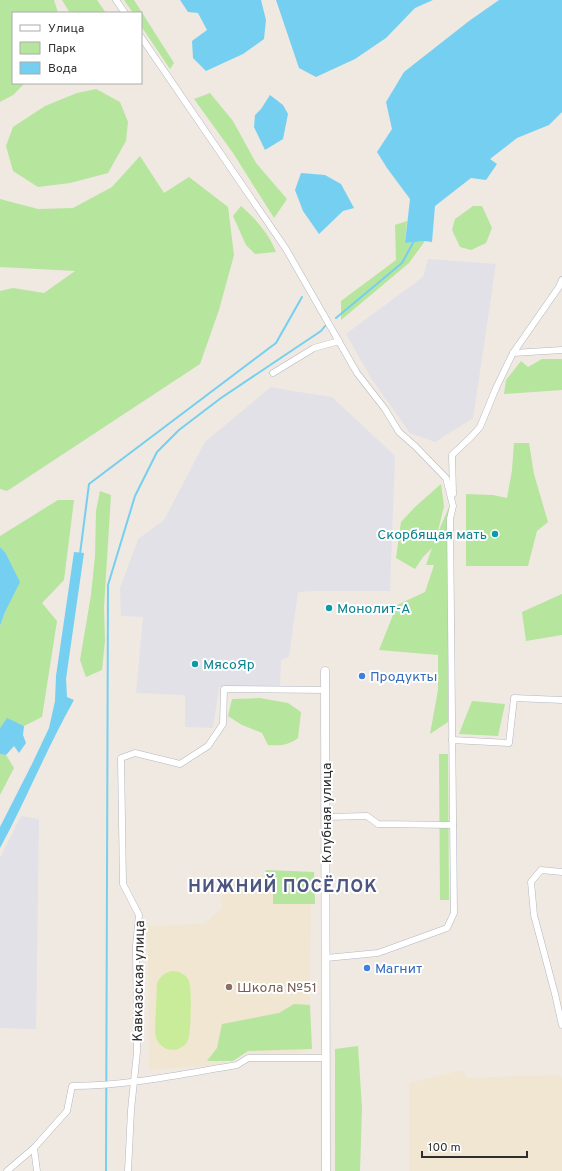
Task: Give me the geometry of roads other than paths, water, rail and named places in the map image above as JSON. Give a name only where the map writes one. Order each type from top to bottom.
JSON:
[{"type":"street","points":[[116,0],[124,12]]},
{"type":"street","points":[[142,38],[286,249],[358,373],[386,409],[399,432],[446,478],[452,506]]},
{"type":"street","points":[[326,958],[378,953],[447,928],[454,913],[450,519],[452,506],[452,455],[480,427],[496,388],[513,353],[559,287],[562,280]]},
{"type":"street","points":[[274,373],[314,348],[339,341]]},
{"type":"street","points":[[513,353],[562,350]]},
{"type":"street","name":"Клубная улица","points":[[325,671],[326,1171]]},
{"type":"street","name":"Кавказская улица","points":[[128,1171],[131,1110],[137,1052],[136,945],[139,915],[124,884],[121,758],[135,753],[180,764],[208,746],[223,724],[224,689],[325,690]]},
{"type":"street","points":[[452,740],[509,743],[514,698],[562,700]]},
{"type":"street","points":[[326,817],[367,816],[378,824],[453,824]]},
{"type":"street","points":[[562,872],[541,870],[531,882],[534,915],[562,1025]]},
{"type":"street","points":[[6,1171],[34,1148],[67,1111],[72,1086],[95,1086],[134,1082],[238,1065],[248,1058],[326,1058]]},
{"type":"street","points":[[34,1148],[38,1171]]},
{"type":"water","points":[[180,0],[261,0],[266,20],[264,39],[243,54],[206,71],[193,58],[192,41],[207,30],[198,13],[188,12]]},
{"type":"water","points":[[276,0],[433,0],[415,8],[386,38],[355,59],[316,77],[299,68]]},
{"type":"water","points":[[499,0],[562,0],[562,112],[549,125],[517,138],[490,159],[497,164],[486,180],[471,178],[435,206],[432,242],[425,241],[405,243],[410,199],[377,152],[392,129],[386,102],[404,72],[469,21]]},
{"type":"water","points":[[270,95],[283,105],[288,114],[283,139],[265,150],[254,127],[255,115]]},
{"type":"water","points":[[301,173],[325,175],[341,184],[354,208],[343,211],[319,234],[303,211],[295,190]]},
{"type":"water","points":[[0,547],[5,552],[20,582],[5,612],[0,626]]},
{"type":"water","points":[[74,552],[84,553],[66,679],[67,697],[74,700],[0,848],[0,827],[49,728],[55,701],[56,676]]},
{"type":"water","points":[[7,718],[24,726],[23,735],[26,743],[19,753],[14,746],[6,755],[0,754],[0,728]]},
{"type":"waterway","points":[[336,318],[402,263],[414,241]]},
{"type":"waterway","points":[[80,554],[89,484],[276,343],[302,297]]},
{"type":"waterway","points":[[106,1171],[108,585],[135,496],[157,452],[179,430],[221,398],[321,331],[325,326]]},
{"type":"place","name":"Скорбящая мать","points":[[495,534]]},
{"type":"place","name":"Монолит-А","points":[[329,608]]},
{"type":"place","name":"МясоЯр","points":[[195,664]]},
{"type":"place","name":"Продукты","points":[[362,676]]},
{"type":"place","name":"Магнит","points":[[367,968]]},
{"type":"place","name":"Школа №51","points":[[229,987]]},
{"type":"district","name":"НИЖНИЙ ПОСЁЛОК","points":[[283,886]]}]
